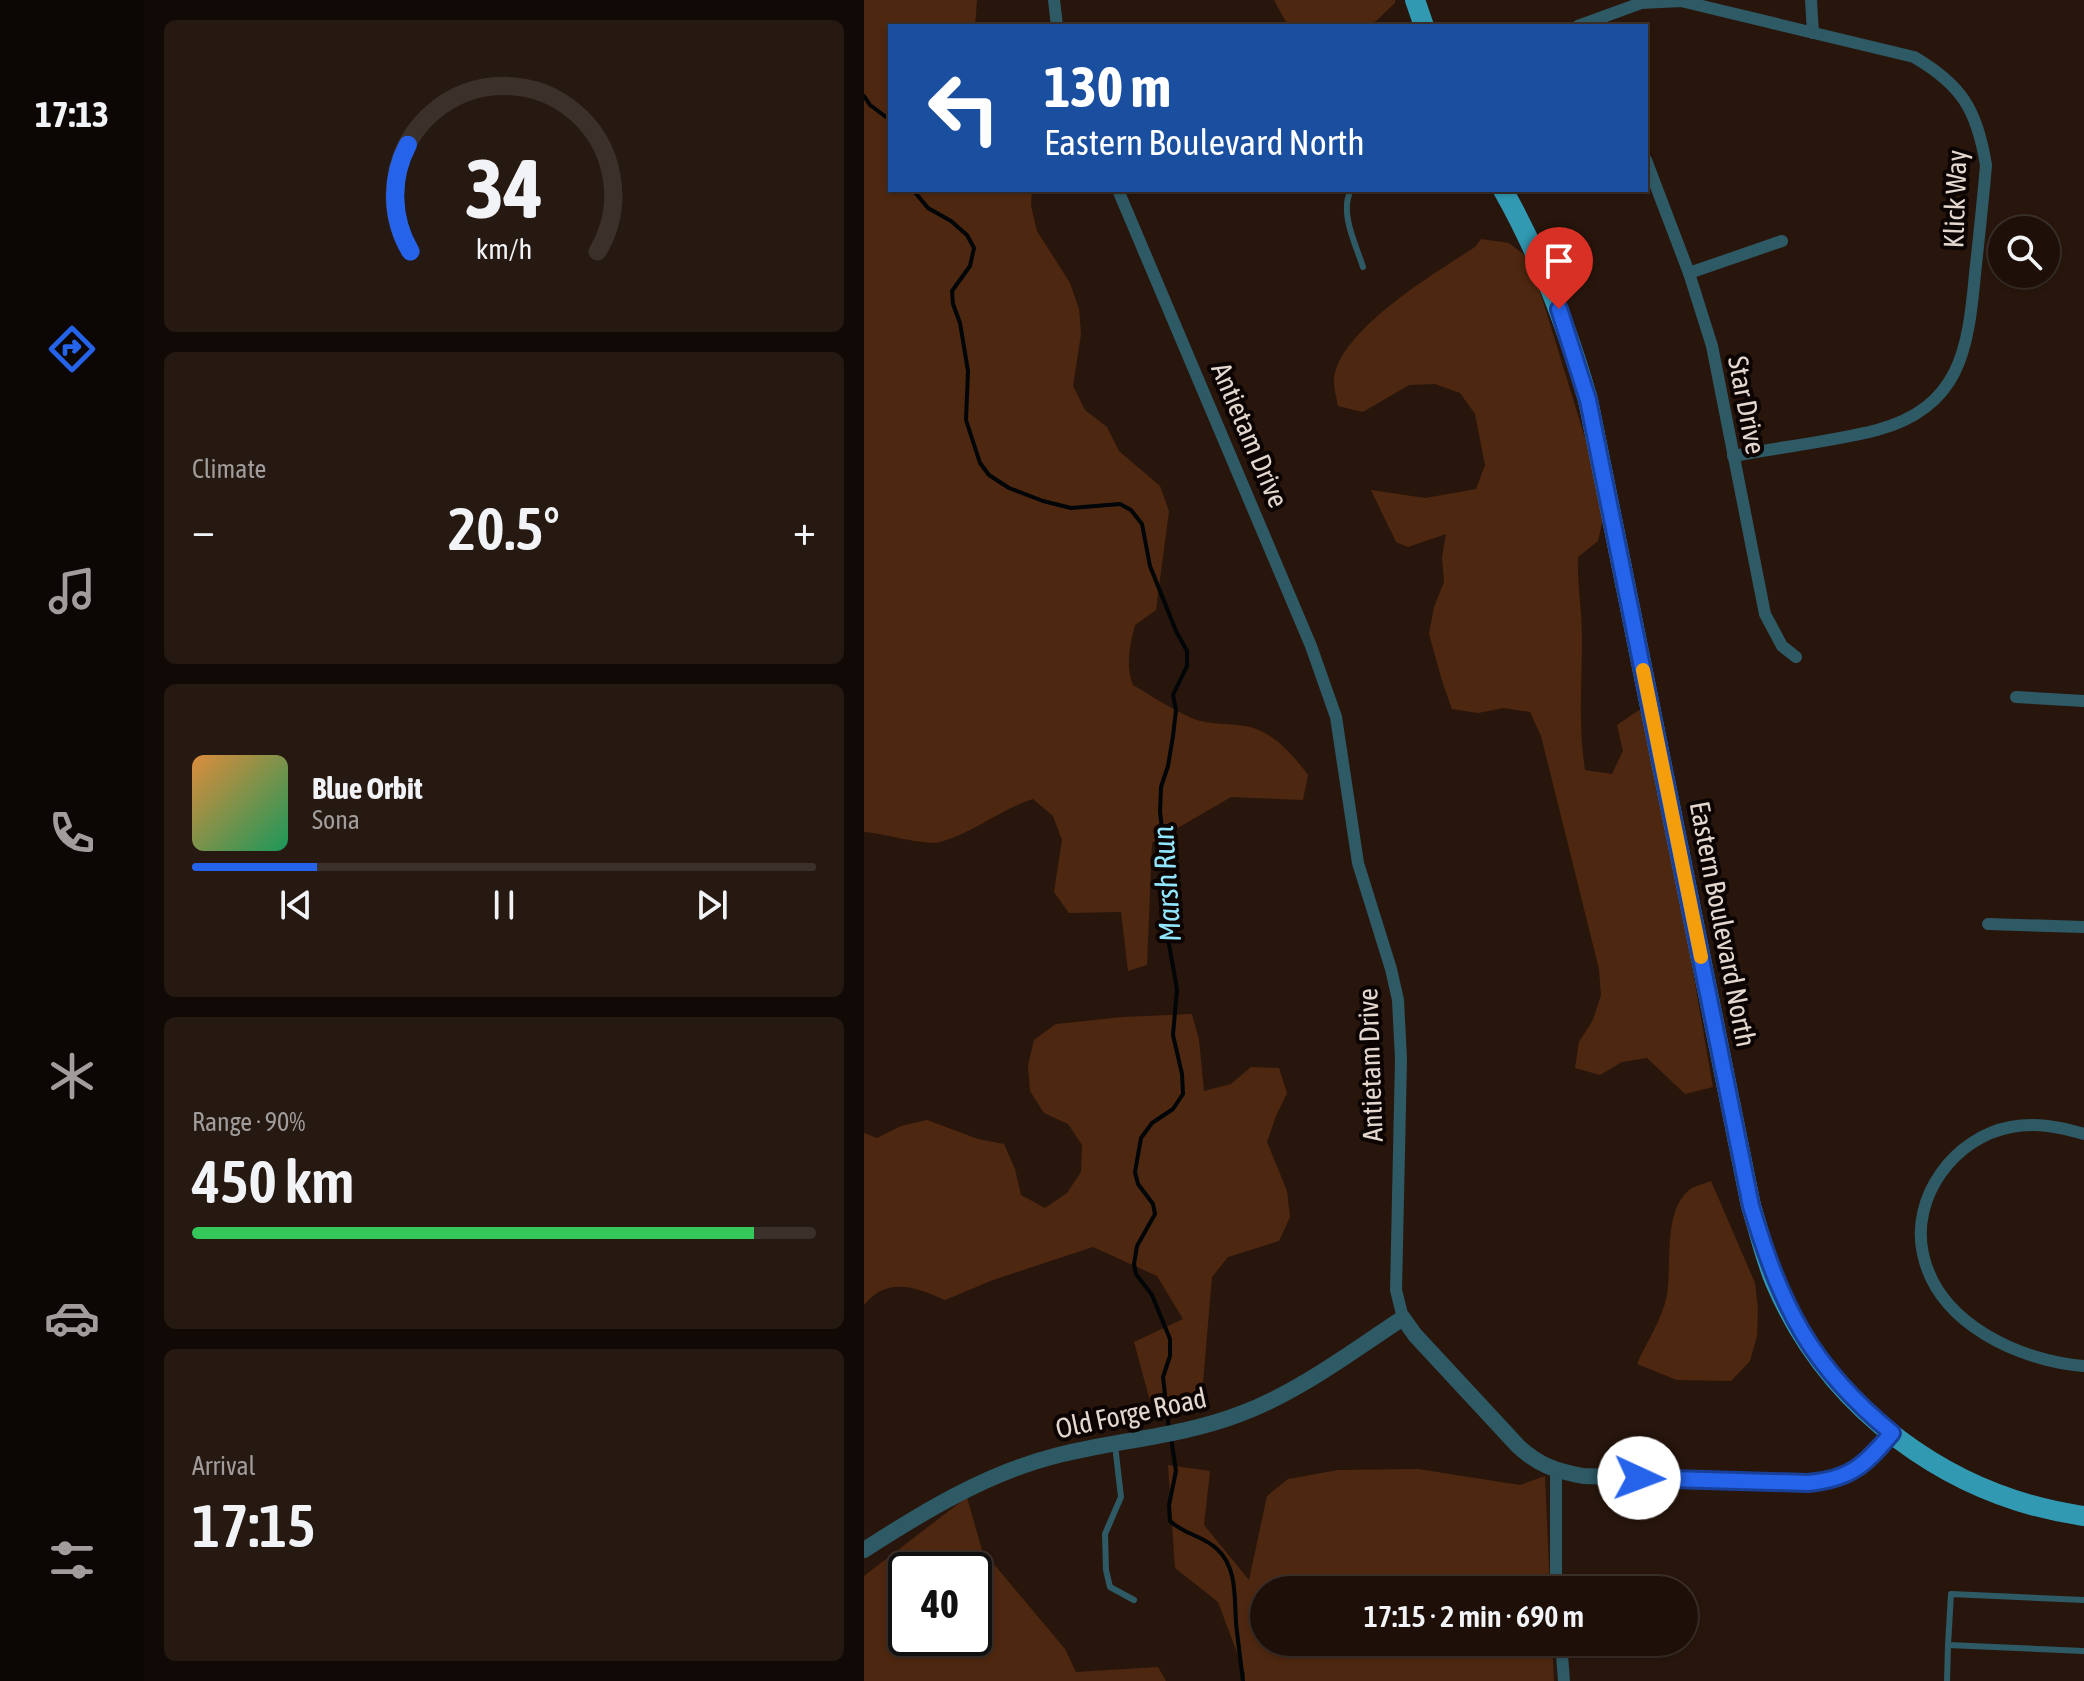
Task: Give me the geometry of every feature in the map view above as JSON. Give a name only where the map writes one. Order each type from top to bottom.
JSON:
[{"type":"main road","points":[[1415,0],[1423,24]]},
{"type":"main road","name":"Eastern Boulevard North","points":[[1504,192],[1549,280],[1588,400],[1751,1206],[1775,1282],[1796,1324],[1823,1365],[1857,1405],[1921,1456],[1967,1483],[2014,1501],[2084,1516]]},
{"type":"street","points":[[1054,0],[1057,24]]},
{"type":"street","points":[[1811,0],[1813,33]]},
{"type":"street","name":"Klick Way","points":[[1594,23],[1641,3],[1681,1],[1914,57],[1938,71],[1973,112],[1982,139],[1986,165],[1970,332],[1960,364],[1945,388],[1928,405],[1905,419],[1877,429],[1733,456]]},
{"type":"street","name":"Star Drive","points":[[1648,165],[1689,273],[1712,346],[1765,614],[1782,646],[1796,657]]},
{"type":"street","name":"Antietam Drive","points":[[1119,192],[1311,646],[1336,717],[1358,863],[1398,1000],[1401,1059],[1396,1290],[1403,1318],[1415,1335],[1518,1446],[1530,1457],[1556,1471],[1598,1477],[1831,1481],[1852,1473],[1868,1461],[1892,1433]]},
{"type":"street","points":[[1689,273],[1782,241]]},
{"type":"street","points":[[2016,697],[2084,701]]},
{"type":"street","points":[[1988,924],[2084,927]]},
{"type":"street","points":[[2084,1134],[2060,1127],[2010,1127],[1967,1146],[1948,1164],[1933,1185],[1920,1232],[1923,1256],[1933,1280],[1947,1302],[1967,1321],[1994,1340],[2021,1352],[2047,1361],[2084,1366]]},
{"type":"street","name":"Old Forge Road","points":[[864,1550],[991,1478],[1057,1455],[1180,1432],[1242,1414],[1309,1380],[1403,1318]]},
{"type":"street","points":[[1556,1471],[1556,1576]]},
{"type":"street","points":[[1562,1656],[1564,1681]]},
{"type":"lane","points":[[1350,192],[1346,202],[1347,212],[1363,267]]},
{"type":"lane","points":[[1115,1445],[1121,1497],[1105,1534],[1106,1570],[1110,1587],[1134,1600]]},
{"type":"lane","points":[[1947,1681],[1951,1594],[2084,1600]]},
{"type":"lane","points":[[1948,1645],[2084,1651]]},
{"type":"shaded area","points":[[864,0],[977,0],[975,24],[888,24],[888,192],[1032,192],[1031,206],[1037,231],[1070,283],[1079,309],[1081,334],[1073,386],[1085,410],[1107,427],[1119,451],[1160,486],[1169,511],[1156,610],[1135,625],[1131,640],[1129,662],[1133,685],[1194,719],[1263,732],[1288,751],[1308,775],[1303,800],[1231,797],[1152,843],[1147,965],[1128,971],[1121,912],[1069,913],[1054,892],[1062,840],[1053,816],[1033,799],[940,842],[864,832]]},
{"type":"shaded area","points":[[1274,0],[1395,0],[1376,21],[1367,24],[1287,24]]},
{"type":"shaded area","points":[[1481,239],[1509,243],[1530,259],[1606,506],[1598,541],[1578,557],[1585,770],[1612,774],[1623,751],[1617,725],[1639,710],[1655,732],[1655,753],[1713,1087],[1685,1094],[1647,1058],[1622,1062],[1600,1075],[1575,1068],[1579,1042],[1593,1020],[1601,995],[1599,969],[1541,736],[1530,712],[1504,708],[1478,713],[1452,709],[1429,634],[1434,607],[1444,582],[1442,557],[1446,534],[1408,547],[1396,542],[1371,490],[1425,498],[1476,489],[1485,465],[1475,414],[1460,393],[1435,384],[1409,385],[1363,412],[1338,406],[1334,382],[1339,363],[1351,343],[1391,305],[1475,247]]},
{"type":"shaded area","points":[[1192,1014],[1199,1040],[1204,1091],[1231,1084],[1251,1067],[1279,1068],[1287,1093],[1267,1142],[1287,1191],[1290,1217],[1279,1241],[1228,1257],[1212,1277],[1201,1406],[1150,1401],[1134,1342],[1183,1319],[1157,1276],[1093,1247],[993,1280],[945,1300],[913,1288],[892,1287],[882,1290],[864,1305],[864,1133],[877,1138],[901,1126],[927,1120],[978,1139],[1004,1144],[1015,1169],[1021,1195],[1045,1208],[1067,1193],[1081,1172],[1082,1145],[1068,1124],[1044,1113],[1030,1091],[1028,1065],[1034,1040],[1056,1024]]},
{"type":"shaded area","points":[[1711,1181],[1755,1283],[1757,1336],[1750,1361],[1731,1381],[1677,1380],[1637,1364],[1665,1304],[1675,1212],[1688,1191]]},
{"type":"shaded area","points":[[1168,1465],[1210,1471],[1204,1525],[1249,1580],[1267,1496],[1288,1479],[1338,1470],[1418,1469],[1520,1485],[1545,1476],[1549,1576],[1250,1576],[1250,1656],[1553,1656],[1554,1681],[1244,1681],[1245,1674],[1218,1602],[1175,1568]]},
{"type":"shaded area","points":[[967,1497],[984,1552],[895,1552]]},
{"type":"shaded area","points":[[888,1558],[888,1656],[992,1656],[992,1562],[1065,1649],[1076,1672],[1158,1667],[1166,1681],[864,1681],[864,1576]]},
{"type":"waterway","name":"Marsh Run","points":[[864,96],[870,105],[888,118]]},
{"type":"waterway","name":"Marsh Run","points":[[915,192],[928,208],[951,221],[967,235],[974,248],[970,266],[952,291],[968,371],[966,420],[980,463],[989,475],[1009,488],[1043,501],[1071,508],[1120,504],[1131,510],[1142,524],[1150,566],[1187,651],[1187,666],[1173,695],[1176,710],[1168,766],[1161,787],[1160,812],[1167,871],[1160,894],[1177,989],[1173,1035],[1183,1094],[1173,1109],[1152,1123],[1141,1138],[1135,1172],[1138,1184],[1153,1204],[1155,1214],[1137,1246],[1134,1264],[1136,1274],[1152,1295],[1170,1339],[1170,1356],[1163,1377],[1169,1430]]},
{"type":"waterway","name":"Marsh Run","points":[[1171,1438],[1176,1471],[1169,1505],[1170,1521],[1211,1544],[1229,1567],[1234,1588],[1243,1681]]},
{"type":"slow traffic","points":[[1643,670],[1701,957]]},
{"type":"route","points":[[1559,309],[1588,400],[1751,1206],[1775,1282],[1796,1324],[1823,1365],[1857,1405],[1892,1433],[1868,1461],[1852,1473],[1831,1481],[1639,1478]]}]
